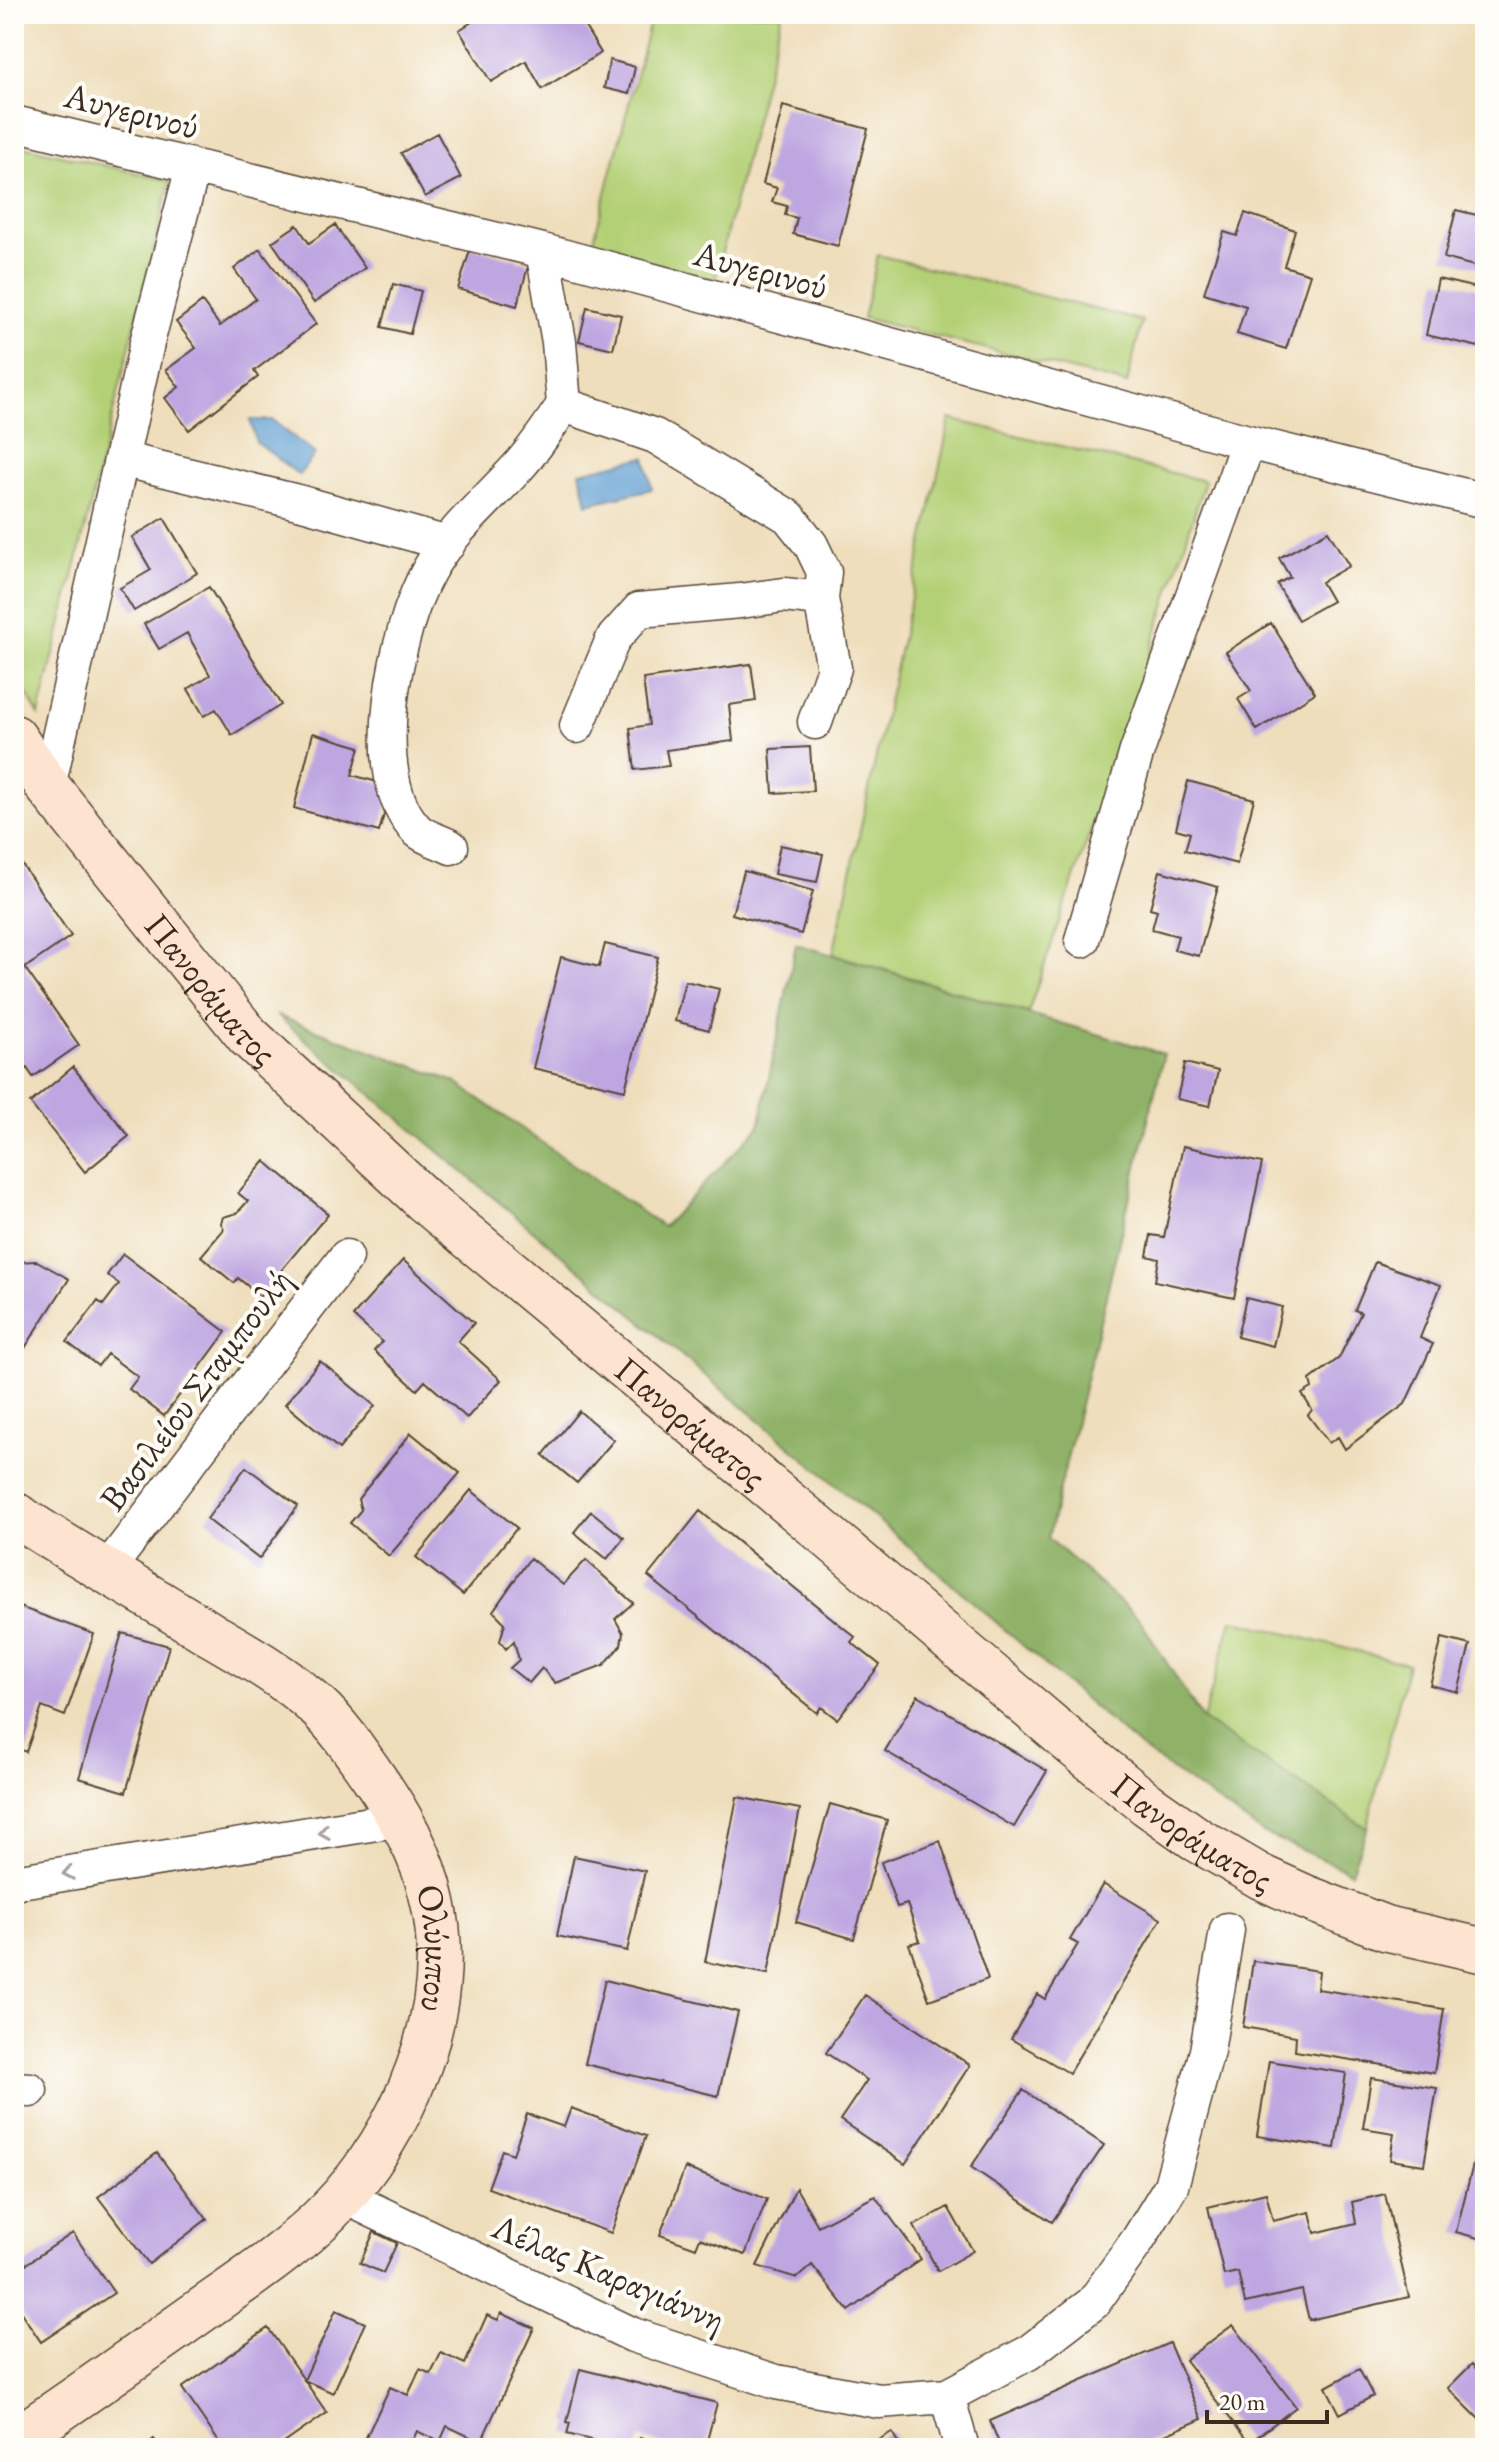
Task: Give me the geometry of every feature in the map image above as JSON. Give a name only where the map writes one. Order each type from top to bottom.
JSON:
[{"type":"main road","name":"Πανοράματος","points":[[14,737],[48,787],[248,1036],[413,1190],[1075,1746],[1198,1840],[1261,1877],[1385,1928],[1485,1951]]},
{"type":"main road","name":"Ολύμπου","points":[[14,1514],[277,1674],[310,1699],[356,1753],[401,1819],[421,1859],[433,1902],[438,1942],[436,1995],[427,2036],[404,2099],[377,2151],[343,2196],[273,2260],[14,2441]]},
{"type":"street","name":"Αυγερινού","points":[[14,123],[543,251],[1248,442],[1485,501]]},
{"type":"street","points":[[48,787],[147,343],[193,167]]},
{"type":"street","points":[[451,847],[419,832],[396,797],[388,751],[391,698],[407,616],[429,568],[463,524],[519,467],[564,405],[559,342],[543,251]]},
{"type":"street","points":[[564,405],[655,436],[789,517],[811,545],[824,572],[821,599],[834,668],[815,722]]},
{"type":"street","points":[[1082,940],[1137,751],[1248,442]]},
{"type":"street","points":[[121,459],[302,503],[448,544]]},
{"type":"street","points":[[577,726],[613,639],[639,610],[784,595],[821,599]]},
{"type":"street","name":"Βασιλείου Σταμπουλή","points":[[107,1570],[346,1257]]},
{"type":"street","points":[[14,1882],[401,1819]]},
{"type":"street","name":"Λέλας Καραγιάννη","points":[[343,2196],[633,2335],[776,2382],[879,2401],[947,2396],[1028,2353],[1093,2303],[1138,2240],[1171,2186],[1207,2051],[1227,1930]]},
{"type":"street","points":[[947,2396],[962,2448]]},
{"type":"green space","points":[[652,14],[782,14],[715,280],[592,247]]},
{"type":"green space","points":[[14,144],[170,181],[39,715],[14,673]]},
{"type":"green space","points":[[878,255],[1142,321],[1127,384],[863,318]]},
{"type":"green space","points":[[950,419],[1205,481],[1128,721],[1028,1013],[833,954]]},
{"type":"green space","points":[[796,944],[1164,1054],[1048,1538],[1139,1619],[1203,1720],[1367,1828],[1351,1872],[1263,1833],[1142,1749],[905,1543],[276,1015],[455,1082],[663,1227],[759,1127]]},
{"type":"green space","points":[[1232,1620],[1408,1664],[1367,1828],[1203,1720]]},
{"type":"water","points":[[250,420],[272,420],[315,454],[299,475],[256,442]]},
{"type":"water","points":[[645,457],[652,489],[587,504],[580,472]]},
{"type":"building","points":[[485,14],[577,14],[601,53],[542,89],[526,61],[491,82],[459,30]]},
{"type":"building","points":[[610,60],[635,67],[629,94],[604,88]]},
{"type":"building","points":[[783,106],[868,129],[838,246],[793,234],[797,218],[785,215],[787,206],[772,202],[777,188],[763,184]]},
{"type":"building","points":[[437,133],[461,178],[425,197],[401,153]]},
{"type":"building","points":[[1456,210],[1485,217],[1485,269],[1444,258]]},
{"type":"building","points":[[1245,213],[1295,230],[1284,266],[1310,274],[1286,349],[1237,334],[1246,306],[1204,293],[1224,232],[1237,236]]},
{"type":"building","points":[[297,225],[309,243],[335,225],[365,268],[314,303],[272,242]]},
{"type":"building","points":[[471,247],[529,263],[517,306],[458,289]]},
{"type":"building","points":[[260,249],[316,324],[254,371],[258,377],[189,430],[165,398],[179,387],[166,370],[196,348],[176,322],[202,302],[220,326],[256,299],[234,269]]},
{"type":"building","points":[[1438,279],[1485,290],[1485,323],[1479,347],[1426,335]]},
{"type":"building","points":[[393,284],[421,291],[410,334],[382,327]]},
{"type":"building","points":[[587,307],[621,315],[613,349],[579,341]]},
{"type":"building","points":[[164,518],[197,573],[134,611],[120,588],[151,570],[132,537]]},
{"type":"building","points":[[1328,531],[1349,566],[1321,582],[1332,601],[1298,620],[1277,584],[1290,577],[1279,558]]},
{"type":"building","points":[[209,587],[281,705],[232,735],[216,709],[204,716],[188,689],[210,675],[187,633],[159,649],[144,624]]},
{"type":"building","points":[[1271,623],[1315,693],[1257,730],[1238,699],[1251,691],[1226,652]]},
{"type":"building","points":[[751,664],[756,701],[729,705],[733,741],[666,750],[669,766],[635,770],[630,728],[649,725],[643,679]]},
{"type":"building","points":[[313,733],[360,747],[352,775],[392,786],[379,832],[294,808]]},
{"type":"building","points":[[810,747],[813,791],[773,793],[770,749]]},
{"type":"building","points":[[1188,781],[1254,799],[1237,864],[1185,850],[1190,833],[1176,829]]},
{"type":"building","points":[[780,845],[823,854],[817,882],[774,874]]},
{"type":"building","points":[[21,863],[71,936],[25,968],[79,1045],[33,1077],[14,1049],[14,976],[18,973],[14,967],[14,868]]},
{"type":"building","points":[[744,871],[813,891],[801,934],[732,914]]},
{"type":"building","points":[[1160,871],[1218,887],[1199,956],[1174,950],[1178,936],[1152,929],[1157,910],[1150,908]]},
{"type":"building","points":[[605,944],[658,957],[625,1090],[533,1068],[561,957],[599,967]]},
{"type":"building","points":[[685,981],[719,989],[709,1030],[675,1021]]},
{"type":"building","points":[[1185,1063],[1218,1071],[1210,1106],[1177,1099]]},
{"type":"building","points":[[73,1067],[129,1136],[85,1172],[30,1103]]},
{"type":"building","points":[[1183,1146],[1262,1163],[1234,1298],[1155,1281],[1159,1259],[1147,1256],[1151,1235],[1164,1237]]},
{"type":"building","points":[[265,1161],[328,1214],[260,1296],[238,1278],[234,1283],[201,1256],[224,1229],[221,1223],[223,1217],[237,1213],[248,1201],[238,1193]]},
{"type":"building","points":[[14,1210],[20,1231],[14,1234]]},
{"type":"building","points":[[123,1254],[226,1332],[164,1416],[129,1389],[138,1377],[107,1354],[98,1366],[67,1342],[98,1301],[103,1305],[119,1284],[107,1275]]},
{"type":"building","points":[[403,1260],[474,1323],[458,1341],[501,1380],[467,1418],[425,1381],[417,1390],[374,1351],[382,1342],[353,1316]]},
{"type":"building","points":[[37,1261],[69,1279],[14,1365],[14,1262]]},
{"type":"building","points":[[1375,1262],[1441,1285],[1420,1338],[1433,1344],[1405,1404],[1345,1449],[1338,1437],[1329,1443],[1308,1415],[1312,1410],[1302,1394],[1312,1388],[1310,1380],[1339,1358],[1361,1313],[1355,1310]]},
{"type":"building","points":[[1246,1298],[1282,1307],[1273,1346],[1237,1337]]},
{"type":"building","points":[[320,1361],[375,1406],[339,1449],[285,1404]]},
{"type":"building","points":[[579,1411],[614,1440],[577,1483],[543,1455]]},
{"type":"building","points":[[411,1433],[460,1473],[389,1556],[350,1523],[361,1510],[358,1499]]},
{"type":"building","points":[[246,1467],[298,1506],[259,1559],[207,1519]]},
{"type":"building","points":[[471,1490],[517,1528],[463,1595],[416,1557]]},
{"type":"building","points":[[591,1511],[624,1538],[607,1559],[574,1532]]},
{"type":"building","points":[[700,1511],[855,1637],[851,1642],[880,1665],[837,1719],[821,1707],[817,1713],[648,1576]]},
{"type":"building","points":[[530,1558],[563,1585],[586,1560],[633,1603],[615,1619],[623,1633],[621,1645],[604,1665],[555,1683],[542,1668],[529,1683],[510,1668],[519,1660],[514,1641],[506,1649],[500,1641],[505,1623],[493,1611]]},
{"type":"building","points":[[14,1605],[94,1634],[65,1716],[42,1707],[26,1752],[14,1747]]},
{"type":"building","points":[[122,1633],[169,1646],[126,1792],[79,1778]]},
{"type":"building","points":[[1442,1638],[1470,1645],[1458,1692],[1430,1685]]},
{"type":"building","points":[[918,1695],[1047,1771],[1014,1827],[885,1751]]},
{"type":"building","points":[[737,1797],[800,1809],[768,1974],[705,1962]]},
{"type":"building","points":[[830,1804],[887,1820],[854,1939],[796,1922]]},
{"type":"building","points":[[940,1841],[988,1979],[929,2000],[909,1944],[920,1941],[907,1904],[897,1907],[881,1862]]},
{"type":"building","points":[[574,1856],[645,1871],[627,1951],[557,1936]]},
{"type":"building","points":[[1103,1884],[1161,1919],[1069,2073],[1011,2039],[1037,1994],[1045,1999],[1078,1944],[1070,1940]]},
{"type":"building","points":[[1253,1961],[1319,1971],[1317,1989],[1444,2009],[1434,2073],[1295,2051],[1296,2036],[1243,2027]]},
{"type":"building","points":[[605,1980],[738,2012],[718,2096],[585,2064]]},
{"type":"building","points":[[865,1995],[970,2065],[905,2164],[840,2120],[867,2080],[826,2053]]},
{"type":"building","points":[[1269,2061],[1346,2073],[1335,2148],[1257,2136]]},
{"type":"building","points":[[1371,2078],[1437,2088],[1424,2165],[1390,2160],[1394,2133],[1363,2128]]},
{"type":"building","points":[[1023,2090],[1104,2145],[1052,2222],[971,2167]]},
{"type":"building","points":[[571,2108],[646,2136],[611,2233],[488,2188],[502,2150],[513,2154],[527,2114],[564,2127]]},
{"type":"building","points":[[1485,2121],[1485,2240],[1456,2232]]},
{"type":"building","points":[[14,2144],[20,2145],[15,2163],[14,2163]]},
{"type":"building","points":[[157,2153],[207,2219],[149,2264],[98,2197]]},
{"type":"building","points":[[685,2168],[767,2199],[745,2255],[700,2238],[696,2248],[660,2235]]},
{"type":"building","points":[[796,2188],[818,2226],[875,2196],[921,2259],[849,2311],[812,2265],[797,2278],[757,2266]]},
{"type":"building","points":[[1266,2193],[1273,2221],[1310,2212],[1315,2233],[1356,2223],[1352,2202],[1385,2194],[1409,2297],[1309,2320],[1302,2290],[1245,2303],[1238,2272],[1224,2275],[1208,2207]]},
{"type":"building","points":[[948,2207],[973,2251],[938,2271],[914,2226]]},
{"type":"building","points":[[374,2232],[397,2243],[383,2273],[360,2263]]},
{"type":"building","points":[[73,2233],[114,2293],[41,2342],[14,2302],[14,2272]]},
{"type":"building","points":[[336,2310],[365,2323],[333,2393],[304,2380]]},
{"type":"building","points":[[501,2313],[534,2328],[481,2442],[447,2426],[440,2442],[417,2431],[409,2448],[361,2448],[390,2387],[408,2395],[420,2369],[431,2374],[441,2353],[465,2364],[487,2315],[498,2320]]},
{"type":"building","points":[[1233,2325],[1296,2407],[1249,2443],[1185,2360]]},
{"type":"building","points":[[268,2328],[327,2413],[277,2448],[223,2448],[182,2388]]},
{"type":"building","points":[[1169,2343],[1202,2419],[1135,2448],[1001,2448],[990,2421]]},
{"type":"building","points":[[1472,2364],[1479,2372],[1485,2365],[1485,2419],[1482,2422],[1448,2388]]},
{"type":"building","points":[[580,2369],[717,2403],[705,2448],[665,2448],[666,2445],[640,2438],[637,2448],[623,2448],[567,2434]]},
{"type":"building","points":[[1359,2369],[1373,2396],[1340,2414],[1326,2387]]},
{"type":"building","points":[[892,2432],[901,2448],[864,2448]]},
{"type":"building","points":[[850,2438],[855,2448],[832,2448]]},
{"type":"building","points":[[154,2439],[160,2448],[142,2448]]}]
